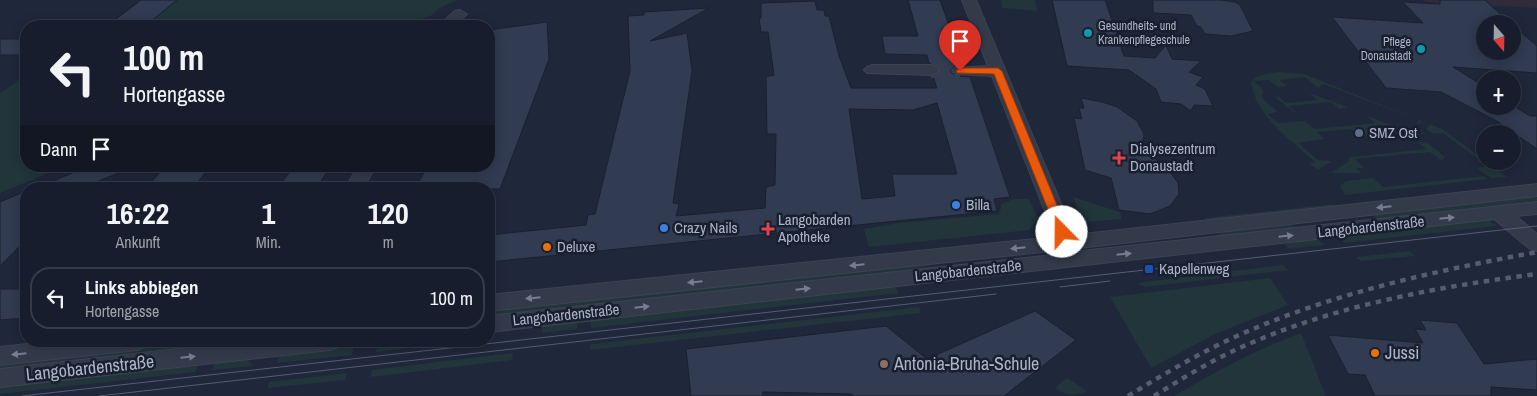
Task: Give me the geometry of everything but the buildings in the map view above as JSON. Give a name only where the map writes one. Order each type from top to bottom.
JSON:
[{"type":"street","points":[[969,0],[1071,251]]},
{"type":"street","points":[[452,20],[460,14]]},
{"type":"street","points":[[872,70],[931,70]]},
{"type":"street","points":[[960,71],[998,71]]},
{"type":"street","name":"Langobardenstraße","points":[[495,323],[1537,190]]},
{"type":"street","name":"Langobardenstraße","points":[[495,302],[1537,208]]},
{"type":"street","points":[[1498,212],[1537,244]]},
{"type":"street","name":"Langobardenstraße","points":[[0,356],[82,347]]},
{"type":"street","name":"Langobardenstraße","points":[[0,378],[253,347]]},
{"type":"shaded area","points":[[177,0],[458,0],[441,7],[432,15],[419,20],[152,20]]},
{"type":"shaded area","points":[[1001,0],[1035,0],[1037,11],[1002,8]]},
{"type":"shaded area","points":[[1423,0],[1537,0],[1537,8],[1426,2]]},
{"type":"shaded area","points":[[1277,72],[1304,74],[1422,121],[1419,124],[1417,123],[1419,120],[1323,84],[1318,88],[1305,77],[1280,80],[1287,86],[1278,87],[1269,80],[1254,81],[1263,90],[1262,98],[1278,112],[1267,114],[1278,123],[1305,121],[1314,129],[1375,123],[1367,116],[1402,129],[1399,132],[1389,125],[1373,126],[1381,134],[1359,136],[1351,129],[1317,132],[1325,139],[1298,143],[1318,160],[1332,161],[1318,170],[1309,163],[1315,162],[1285,136],[1267,117],[1254,95],[1251,82],[1258,76]]},
{"type":"shaded area","points":[[20,79],[20,172],[51,172],[26,182],[20,182],[20,185],[0,193],[0,94]]},
{"type":"shaded area","points":[[1309,93],[1346,108],[1340,109],[1331,102],[1289,106],[1297,113],[1276,98],[1278,96],[1286,103],[1317,100]]},
{"type":"shaded area","points":[[1431,124],[1442,129],[1476,154],[1476,157],[1443,133],[1433,134],[1426,129]]},
{"type":"shaded area","points":[[1416,141],[1429,144],[1444,156],[1444,159],[1441,160],[1430,152],[1355,159],[1364,168],[1356,168],[1362,173],[1330,173],[1348,162],[1350,157],[1426,149]]},
{"type":"shaded area","points":[[1480,170],[1498,170],[1507,177],[1491,178]]},
{"type":"shaded area","points":[[1484,176],[1488,179],[1345,195],[1340,186],[1346,181],[1373,178],[1383,187]]},
{"type":"shaded area","points":[[1534,196],[1537,198],[1537,203],[1379,221],[1372,215]]},
{"type":"shaded area","points":[[1073,197],[1120,212],[1122,219],[1086,222],[1083,220]]},
{"type":"shaded area","points":[[1013,199],[1029,199],[1038,218],[1030,230],[869,247],[864,229],[898,223],[999,214],[1002,204]]},
{"type":"shaded area","points":[[1333,204],[1332,207],[1209,223],[1205,218]]},
{"type":"shaded area","points":[[1487,219],[1497,226],[1344,243],[1339,236]]},
{"type":"shaded area","points":[[1282,223],[1307,229],[1207,238],[1236,228]]},
{"type":"shaded area","points":[[1316,238],[1325,245],[1288,249],[1285,244]]},
{"type":"shaded area","points":[[1410,251],[1415,256],[1361,261],[1356,257]]},
{"type":"shaded area","points":[[1016,252],[1018,256],[932,265],[887,276],[495,319],[495,308]]},
{"type":"shaded area","points":[[1283,265],[1288,270],[1145,287],[1137,283]]},
{"type":"shaded area","points":[[1270,278],[1288,305],[1215,334],[1151,368],[1110,297]]},
{"type":"shaded area","points":[[894,285],[899,293],[591,328],[591,318]]},
{"type":"shaded area","points":[[919,307],[921,313],[590,350],[591,344]]},
{"type":"shaded area","points":[[577,319],[577,329],[542,333],[542,323]]},
{"type":"shaded area","points":[[1301,333],[1326,396],[1174,396],[1268,346]]},
{"type":"shaded area","points":[[135,347],[207,347],[205,351],[0,373],[0,362]]},
{"type":"shaded area","points":[[327,347],[354,347],[352,355],[276,363],[279,357],[290,351]]},
{"type":"shaded area","points":[[377,347],[417,347],[376,352]]},
{"type":"shaded area","points":[[513,353],[512,360],[371,377],[372,370]]},
{"type":"shaded area","points":[[244,356],[253,366],[212,370],[217,359]]},
{"type":"shaded area","points":[[200,361],[195,372],[0,394],[0,383]]},
{"type":"shaded area","points":[[347,373],[345,380],[267,388],[269,382]]},
{"type":"shaded area","points":[[1067,378],[1087,391],[1070,394],[1063,393],[1055,388]]},
{"type":"tunnel","points":[[931,70],[960,71]]},
{"type":"tram line","points":[[495,343],[1537,226]]},
{"type":"tram line","points":[[1060,287],[1110,281]]},
{"type":"tram line","points":[[99,396],[996,294]]},
{"type":"tram line","points":[[22,396],[459,347]]},
{"type":"railway","points":[[1128,396],[1224,342],[1261,325],[1300,311],[1338,298],[1417,277],[1537,252]]},
{"type":"railway","points":[[1154,396],[1232,351],[1315,319],[1425,292],[1537,274]]},
{"type":"place","name":"Gesundheits- und Krankenpflegeschule","points":[[1088,33]]},
{"type":"place","name":"Pflege Donaustadt","points":[[1421,49]]},
{"type":"place","name":"SMZ Ost","points":[[1359,133]]},
{"type":"place","name":"Dialysezentrum Donaustadt","points":[[1119,158]]},
{"type":"place","name":"Billa","points":[[956,205]]},
{"type":"place","name":"Crazy Nails","points":[[664,228]]},
{"type":"place","name":"Langobarden Apotheke","points":[[768,229]]},
{"type":"place","name":"Deluxe","points":[[547,247]]},
{"type":"place","name":"Kapellenweg","points":[[1149,269]]},
{"type":"place","name":"Jussi","points":[[1375,353]]},
{"type":"place","name":"Antonia-Bruha-Schule","points":[[884,364]]},
{"type":"route","points":[[960,71],[998,71],[1062,232]]}]
